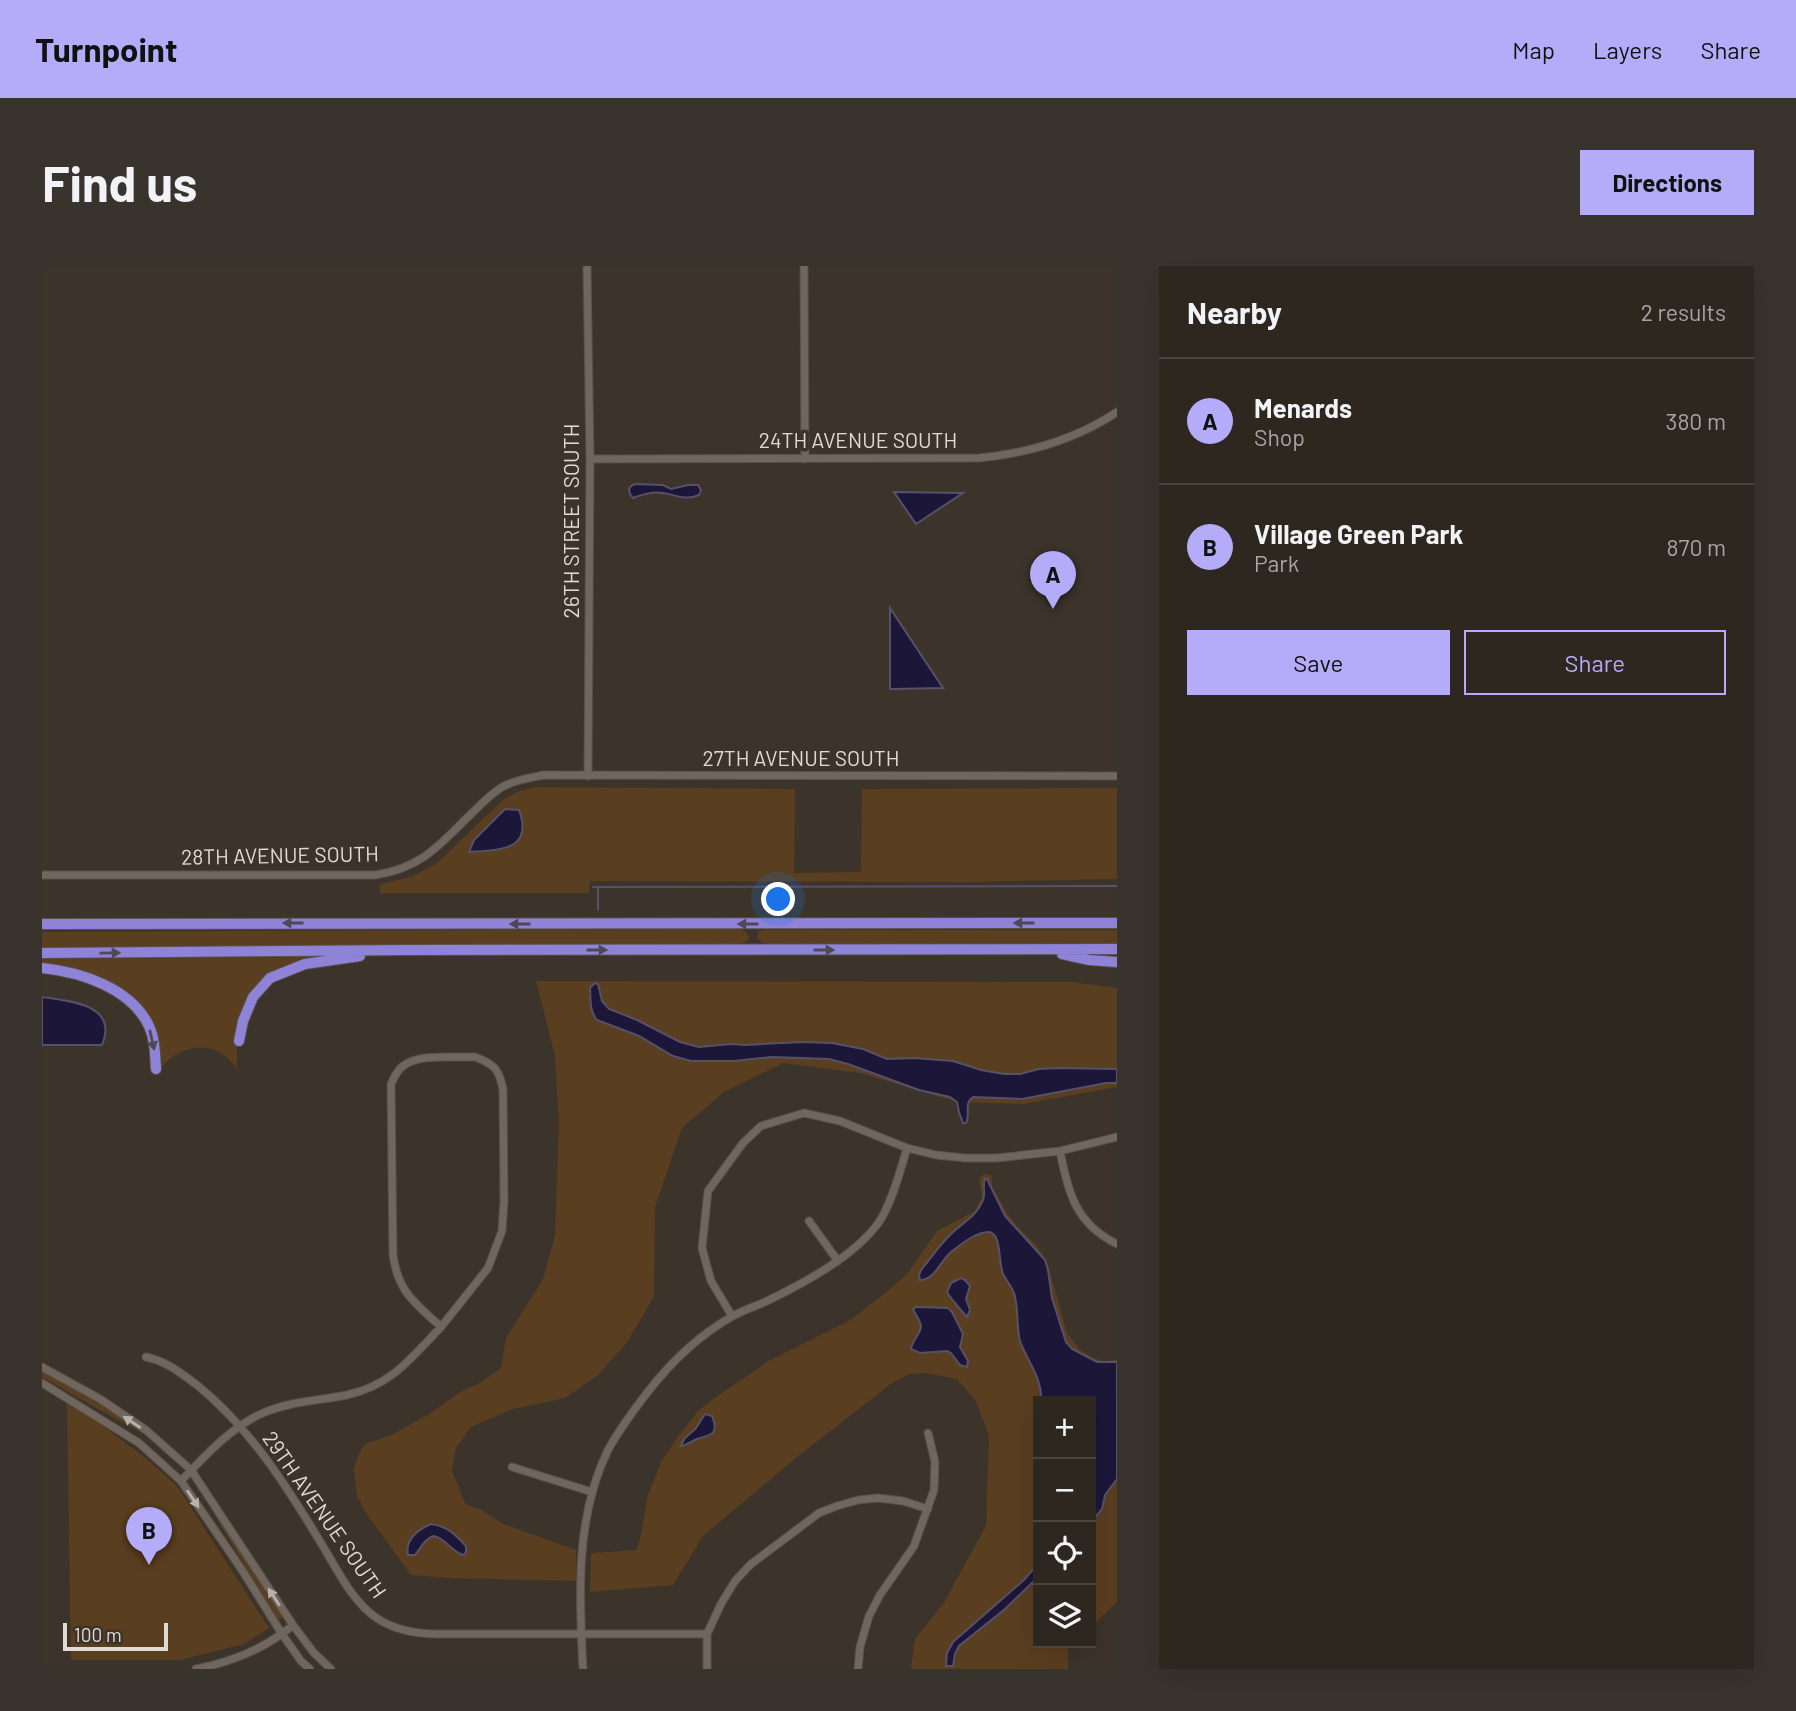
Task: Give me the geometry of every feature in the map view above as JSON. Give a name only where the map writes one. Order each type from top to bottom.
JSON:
[{"type":"highway","points":[[42,924],[1117,921]]},
{"type":"highway","points":[[239,1041],[243,1021],[253,997],[270,978],[305,964],[406,950]]},
{"type":"highway","points":[[1042,950],[1088,960],[1117,962]]},
{"type":"highway","points":[[42,953],[1117,950]]},
{"type":"highway","points":[[42,968],[97,982],[131,1000],[149,1025],[155,1044],[156,1069]]},
{"type":"street","name":"26TH STREET SOUTH","points":[[587,266],[590,459],[588,776]]},
{"type":"street","points":[[804,266],[805,458]]},
{"type":"street","name":"24TH AVENUE SOUTH","points":[[590,459],[979,458],[1042,447],[1077,435],[1117,412]]},
{"type":"street","name":"27TH AVENUE SOUTH","points":[[490,796],[520,779],[544,775],[1117,776]]},
{"type":"street","name":"28TH AVENUE SOUTH","points":[[42,875],[388,873],[411,865],[430,854],[490,796]]},
{"type":"street","points":[[181,1481],[239,1426],[260,1414],[298,1401],[347,1395],[382,1382],[400,1370],[441,1326],[488,1268],[504,1218],[503,1089],[496,1068],[474,1057],[423,1058],[412,1061],[403,1066],[391,1084],[395,1267],[410,1299],[441,1326]]},
{"type":"street","points":[[733,1316],[711,1281],[702,1248],[708,1191],[743,1143],[761,1126],[804,1113],[840,1121],[907,1148],[965,1158],[997,1158],[1060,1151],[1117,1137]]},
{"type":"street","points":[[583,1669],[581,1554],[592,1492],[608,1451],[627,1419],[663,1373],[692,1344],[733,1316],[797,1285],[838,1261],[866,1238],[880,1221],[898,1179],[907,1148]]},
{"type":"street","points":[[1060,1151],[1065,1180],[1083,1219],[1117,1244]]},
{"type":"street","points":[[810,1221],[838,1261]]},
{"type":"street","name":"29TH AVENUE SOUTH","points":[[146,1357],[162,1361],[182,1373],[226,1411],[259,1448],[284,1482],[363,1606],[378,1619],[397,1629],[416,1634],[708,1634]]},
{"type":"street","points":[[42,1367],[100,1399],[146,1430],[191,1470],[293,1625],[314,1653],[331,1669]]},
{"type":"street","points":[[42,1383],[139,1443],[181,1481],[282,1634],[310,1669]]},
{"type":"street","points":[[858,1669],[860,1647],[869,1616],[880,1595],[914,1546],[934,1490],[935,1462],[928,1433]]},
{"type":"street","points":[[512,1467],[592,1492]]},
{"type":"street","points":[[708,1669],[708,1634],[735,1581],[751,1564],[819,1513],[858,1500],[878,1498],[903,1501],[928,1509]]},
{"type":"street","points":[[196,1669],[215,1665],[260,1647],[293,1625]]},
{"type":"shaded area","points":[[635,484],[663,485],[671,489],[698,485],[701,490],[699,495],[689,498],[656,492],[633,498],[629,489]]},
{"type":"shaded area","points":[[894,492],[963,493],[916,524]]},
{"type":"shaded area","points":[[890,608],[943,688],[890,689]]},
{"type":"shaded area","points":[[535,787],[795,789],[794,873],[861,872],[862,789],[1117,788],[1117,879],[970,882],[590,881],[589,893],[380,893],[380,884],[411,877],[436,864],[504,799]],"holes":[[[481,832],[517,843],[493,850],[469,848]]]},
{"type":"shaded area","points":[[505,809],[519,810],[522,834],[518,841],[502,849],[469,852],[474,840]]},
{"type":"shaded area","points":[[1117,930],[1117,943],[768,944],[757,938],[758,931]]},
{"type":"shaded area","points":[[745,931],[749,937],[747,942],[42,947],[42,932]]},
{"type":"shaded area","points":[[314,958],[276,969],[262,980],[237,1032],[237,1069],[219,1052],[199,1048],[178,1054],[160,1069],[156,1030],[139,1001],[110,982],[75,969],[42,963],[42,959]]},
{"type":"shaded area","points":[[536,981],[1072,982],[1117,988],[1117,1087],[1023,1104],[957,1102],[860,1073],[783,1063],[724,1092],[682,1128],[655,1207],[654,1296],[628,1341],[598,1375],[565,1398],[513,1409],[471,1427],[456,1448],[452,1470],[465,1504],[480,1509],[503,1524],[576,1550],[576,1581],[411,1575],[366,1513],[357,1496],[354,1468],[365,1444],[391,1435],[428,1415],[501,1368],[506,1338],[543,1279],[555,1236],[559,1123],[555,1056]]},
{"type":"shaded area","points":[[595,983],[598,984],[602,1001],[609,1009],[680,1042],[699,1047],[832,1043],[863,1049],[887,1059],[953,1061],[1004,1074],[1058,1068],[1117,1069],[1117,1083],[1022,1099],[973,1097],[968,1103],[966,1123],[963,1123],[957,1102],[950,1097],[919,1090],[829,1059],[772,1057],[734,1061],[691,1061],[673,1056],[639,1036],[597,1020],[593,1013],[590,988]]},
{"type":"shaded area","points":[[42,997],[77,1003],[98,1013],[104,1021],[102,1045],[42,1045]]},
{"type":"shaded area","points":[[992,1175],[992,1187],[1007,1213],[1047,1261],[1067,1333],[1080,1350],[1094,1358],[1103,1361],[1117,1360],[1117,1602],[1096,1622],[1096,1396],[1033,1396],[1033,1648],[1069,1648],[1068,1669],[911,1669],[915,1639],[943,1604],[986,1526],[989,1436],[976,1401],[957,1379],[927,1373],[909,1374],[892,1383],[797,1457],[703,1536],[673,1585],[590,1592],[591,1553],[637,1550],[648,1495],[661,1462],[698,1411],[769,1361],[849,1321],[888,1291],[907,1274],[937,1231],[975,1211],[982,1197],[979,1180],[981,1176]]},
{"type":"shaded area","points":[[987,1179],[1005,1216],[1045,1260],[1052,1298],[1066,1342],[1072,1349],[1097,1362],[1117,1362],[1117,1479],[1105,1495],[1102,1509],[1096,1516],[1096,1396],[1041,1396],[1040,1385],[1020,1341],[1016,1299],[1001,1269],[996,1237],[988,1232],[973,1236],[951,1252],[934,1273],[920,1280],[921,1270],[938,1248],[980,1206],[984,1197],[984,1184]]},
{"type":"shaded area","points":[[961,1278],[970,1286],[966,1299],[970,1310],[967,1317],[947,1292],[951,1283]]},
{"type":"shaded area","points":[[948,1308],[952,1312],[963,1334],[960,1347],[968,1361],[967,1367],[960,1365],[947,1351],[920,1353],[911,1349],[921,1326],[913,1309]]},
{"type":"shaded area","points":[[42,1371],[118,1415],[137,1431],[42,1377]]},
{"type":"shaded area","points":[[67,1401],[137,1452],[177,1486],[269,1628],[244,1644],[180,1660],[71,1660]]},
{"type":"shaded area","points":[[705,1414],[712,1416],[715,1427],[713,1433],[681,1446],[684,1439],[696,1428]]},
{"type":"shaded area","points":[[213,1512],[232,1536],[282,1616],[281,1619],[277,1619]]},
{"type":"shaded area","points":[[431,1524],[446,1529],[459,1538],[466,1546],[464,1555],[434,1536],[426,1541],[415,1555],[408,1555],[408,1545],[413,1536]]},
{"type":"shaded area","points":[[1033,1570],[1033,1582],[1005,1609],[959,1646],[953,1666],[946,1666],[947,1653],[953,1642]]},
{"type":"waterway","points":[[593,887],[1117,886]]},
{"type":"waterway","points":[[598,887],[598,910]]},
{"type":"place","name":"Menards","points":[[1053,609]]},
{"type":"place","name":"Village Green Park","points":[[149,1565]]}]
